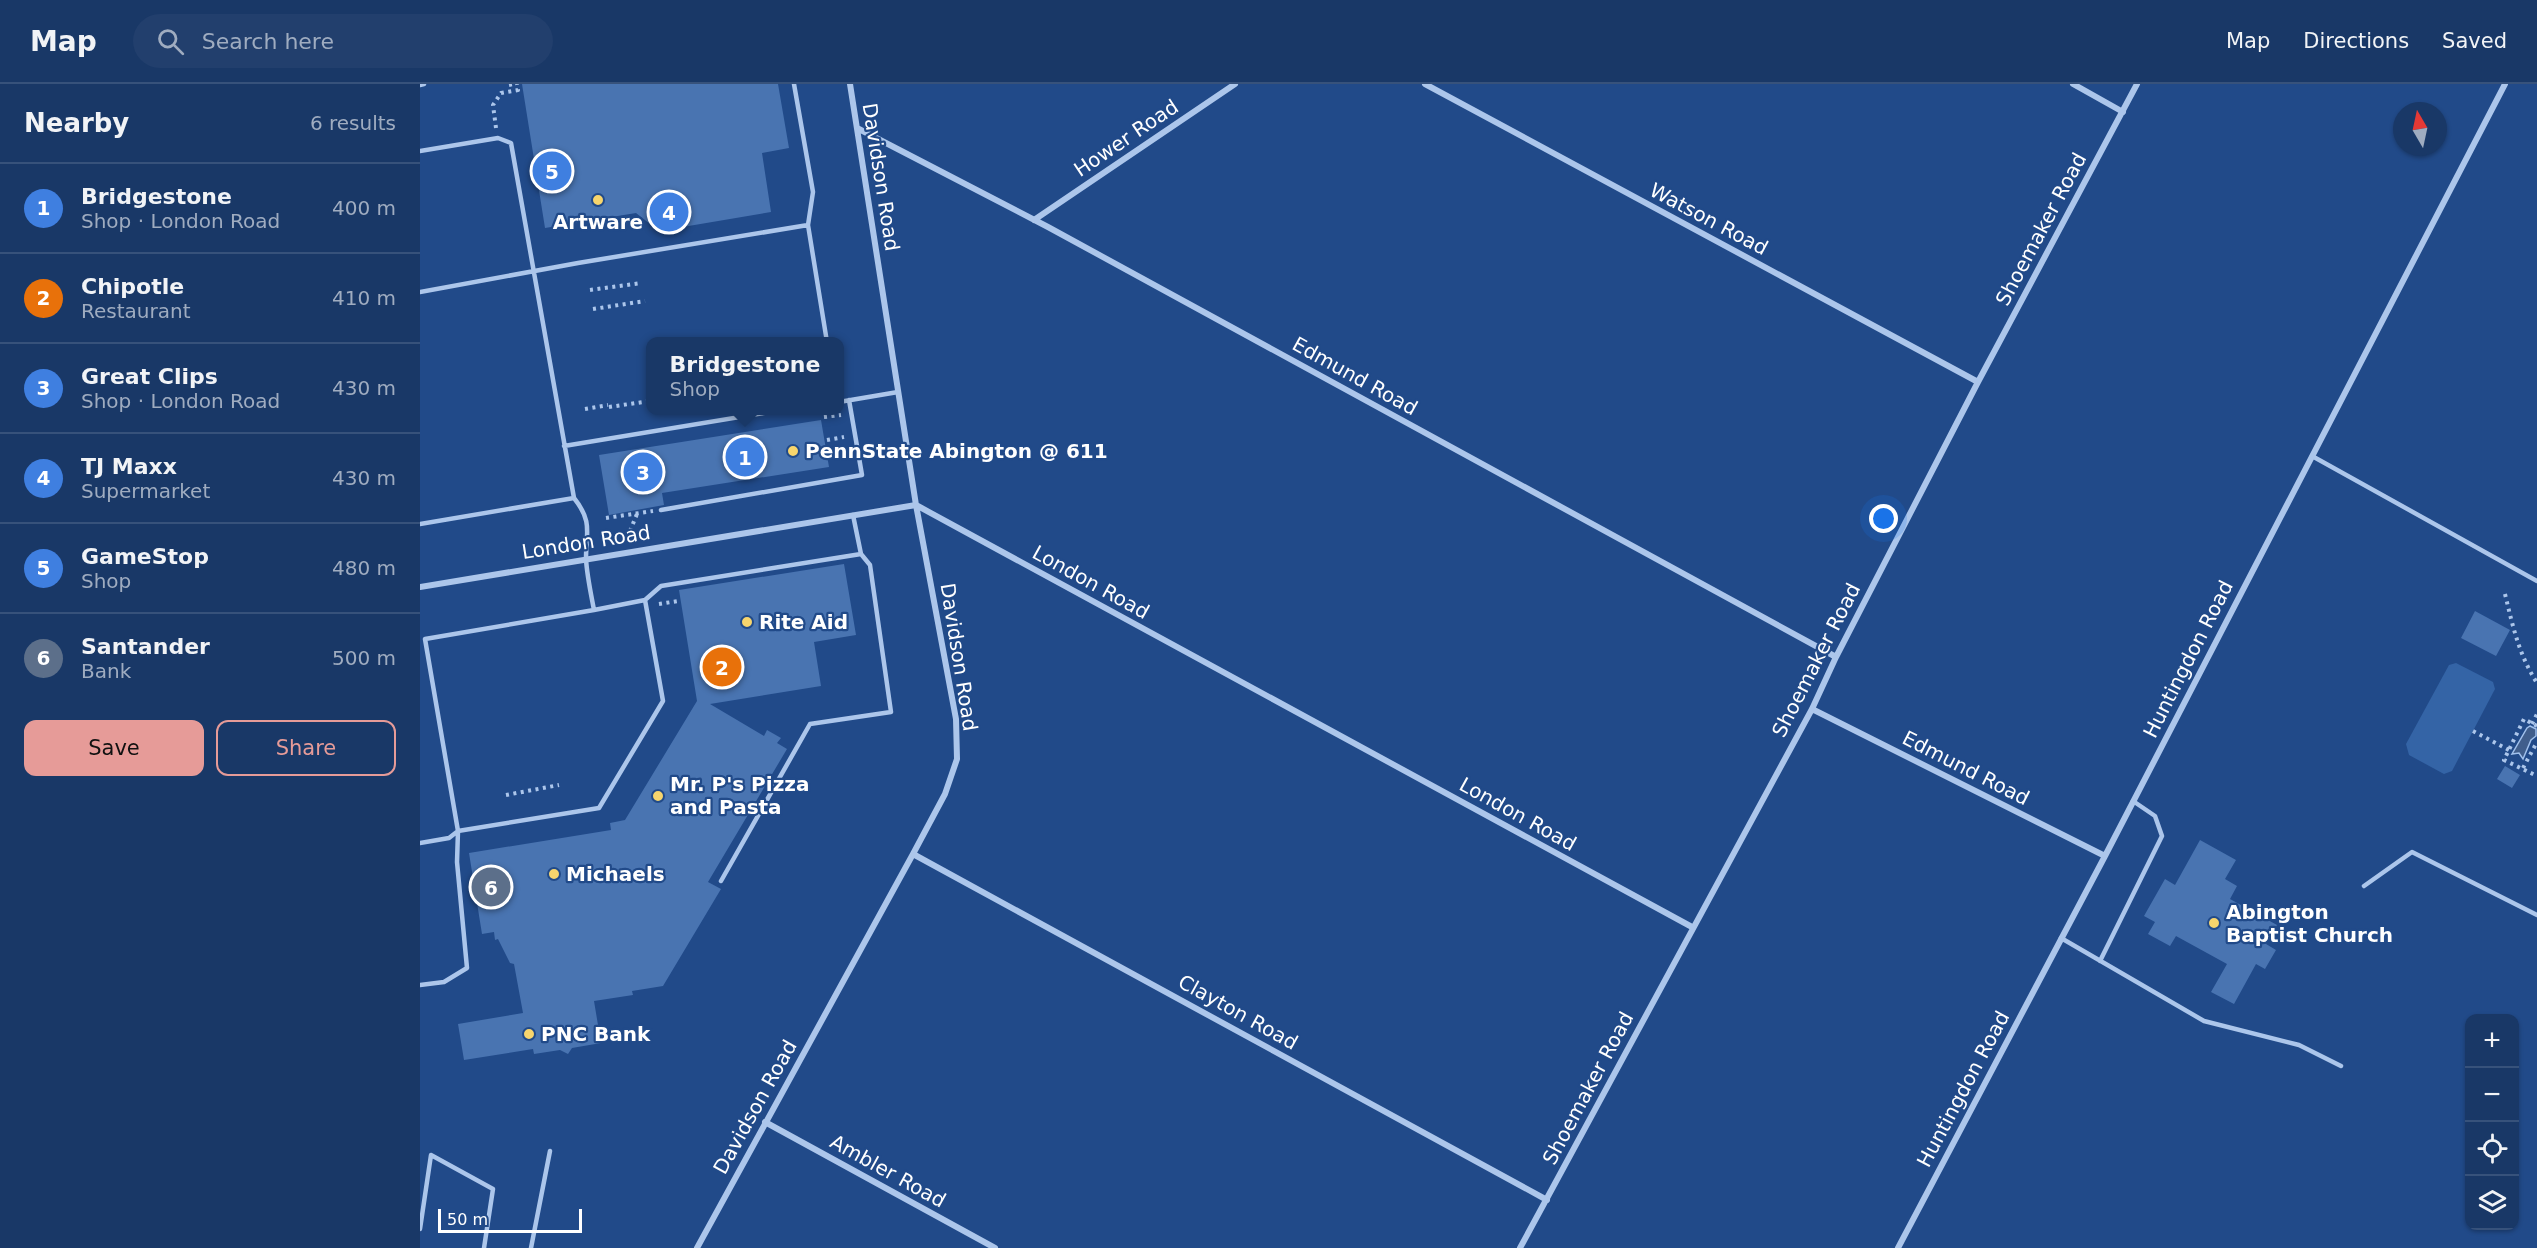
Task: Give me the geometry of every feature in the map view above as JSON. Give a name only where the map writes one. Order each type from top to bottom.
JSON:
[{"type":"street","name":"Davidson Road","points":[[697,1248],[945,794],[957,759],[956,719],[916,505],[850,84]]},
{"type":"street","name":"Hower Road","points":[[1034,220],[1235,84]]},
{"type":"street","name":"Watson Road","points":[[1425,84],[1978,382]]},
{"type":"street","points":[[2073,84],[2123,111]]},
{"type":"street","name":"Shoemaker Road","points":[[1520,1248],[1812,709],[1836,657],[1978,382],[2137,84]]},
{"type":"street","name":"Huntingdon Road","points":[[1898,1248],[2105,856],[2505,84]]},
{"type":"street","name":"Edmund Road","points":[[857,128],[1034,220],[1836,657]]},
{"type":"street","name":"London Road","points":[[420,586],[916,505],[1692,927]]},
{"type":"street","name":"Edmund Road","points":[[1812,709],[2105,856]]},
{"type":"street","name":"Clayton Road","points":[[913,854],[1547,1200]]},
{"type":"street","name":"Ambler Road","points":[[765,1122],[994,1248]]},
{"type":"lane","points":[[794,84],[813,192],[808,225],[826,337]]},
{"type":"lane","points":[[420,151],[498,138],[511,144],[574,498],[584,511],[589,537],[586,558],[594,610]]},
{"type":"lane","points":[[420,291],[808,225]]},
{"type":"lane","points":[[844,401],[898,392]]},
{"type":"lane","points":[[661,510],[862,475],[849,400]]},
{"type":"lane","points":[[564,446],[757,415]]},
{"type":"lane","points":[[2313,456],[2537,580]]},
{"type":"lane","points":[[420,524],[574,498]]},
{"type":"lane","points":[[720,881],[810,724],[891,712],[870,565],[861,554],[854,515]]},
{"type":"lane","points":[[420,985],[444,982],[467,968],[457,862],[458,831],[425,639],[645,600],[661,586],[861,554]]},
{"type":"lane","points":[[420,843],[449,838],[458,831],[599,808],[663,701],[645,600]]},
{"type":"lane","points":[[2100,961],[2162,836],[2155,816],[2133,801]]},
{"type":"lane","points":[[2364,886],[2412,852],[2537,915]]},
{"type":"lane","points":[[2061,938],[2204,1021],[2299,1044],[2341,1066]]},
{"type":"lane","points":[[531,1248],[550,1151]]},
{"type":"lane","points":[[420,1229],[431,1155],[493,1189],[484,1248]]},
{"type":"path","points":[[498,138],[492,105],[501,93],[518,90],[513,84]]},
{"type":"path","points":[[590,290],[642,282]]},
{"type":"path","points":[[593,309],[645,301]]},
{"type":"path","points":[[585,409],[646,402]]},
{"type":"path","points":[[827,440],[855,435]]},
{"type":"path","points":[[606,518],[661,510]]},
{"type":"path","points":[[630,531],[637,514]]},
{"type":"path","points":[[2505,594],[2517,645],[2525,665],[2537,683]]},
{"type":"path","points":[[646,607],[678,601]]},
{"type":"path","points":[[2537,714],[2535,725],[2524,719],[2504,760],[2537,776]]},
{"type":"path","points":[[2473,731],[2509,750]]},
{"type":"path","points":[[2523,768],[2537,742]]},
{"type":"path","points":[[506,795],[559,785]]},
{"type":"shaded area","points":[[2456,663],[2493,682],[2495,689],[2452,771],[2444,774],[2409,755],[2406,744],[2449,665]]},
{"type":"shaded area","points":[[2530,726],[2536,729],[2536,736],[2531,740],[2523,759],[2519,753],[2512,754]]},
{"type":"building","points":[[522,84],[778,84],[789,148],[762,153],[771,212],[659,231],[636,213],[545,228]]},
{"type":"building","points":[[821,420],[829,467],[662,493],[664,505],[609,515],[599,455]]},
{"type":"building","points":[[844,564],[856,635],[814,642],[821,686],[710,704],[764,736],[767,730],[781,738],[777,743],[787,749],[708,882],[721,889],[663,986],[632,991],[633,995],[594,1001],[601,1043],[572,1048],[568,1054],[560,1050],[534,1054],[533,1049],[464,1060],[458,1024],[523,1013],[514,964],[510,963],[498,939],[495,940],[494,932],[482,934],[469,853],[611,830],[610,823],[625,820],[697,701],[679,590]]},
{"type":"building","points":[[2475,611],[2510,630],[2496,656],[2461,638]]},
{"type":"building","points":[[2505,766],[2520,775],[2512,788],[2497,779]]},
{"type":"building","name":"Abington Baptist Church","points":[[2200,840],[2236,860],[2225,879],[2237,886],[2230,899],[2277,925],[2266,944],[2276,950],[2265,969],[2256,964],[2234,1004],[2211,992],[2227,964],[2176,936],[2170,946],[2148,934],[2155,922],[2144,916],[2165,879],[2175,885]]},
{"type":"place","name":"GameStop","points":[[552,171]]},
{"type":"place","name":"Artware","points":[[598,200]]},
{"type":"place","name":"TJ Maxx","points":[[669,212]]},
{"type":"place","name":"PennState Abington @ 611","points":[[793,451]]},
{"type":"place","name":"Bridgestone","points":[[745,457]]},
{"type":"place","name":"Great Clips","points":[[643,472]]},
{"type":"place","name":"Rite Aid","points":[[747,622]]},
{"type":"place","name":"Chipotle","points":[[722,667]]},
{"type":"place","name":"Mr. P's Pizza and Pasta","points":[[658,796]]},
{"type":"place","name":"Michaels","points":[[554,874]]},
{"type":"place","name":"Santander","points":[[491,887]]},
{"type":"place","name":"Abington Baptist Church","points":[[2214,923]]},
{"type":"place","name":"PNC Bank","points":[[529,1034]]}]
